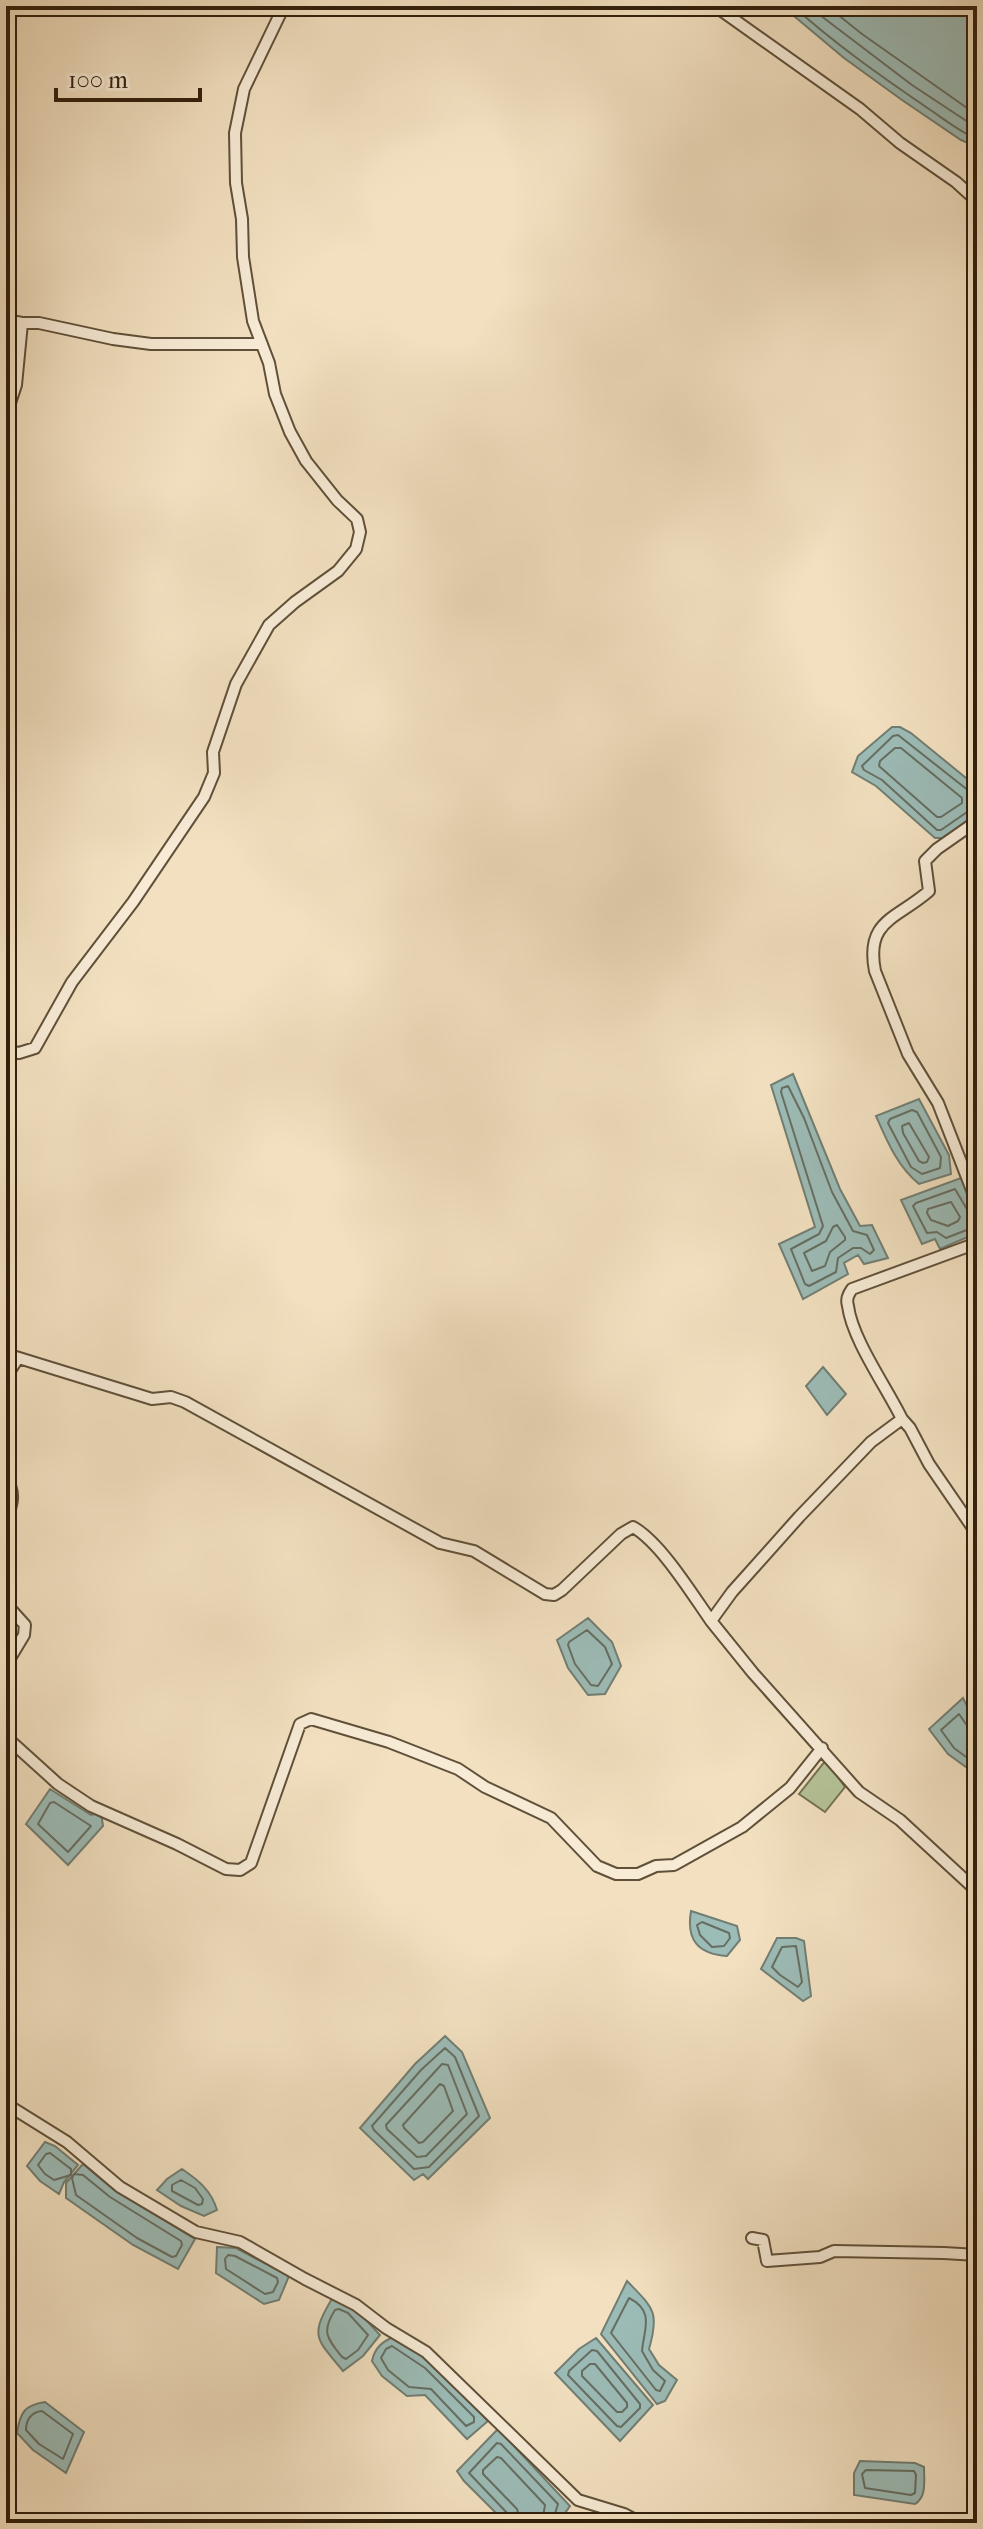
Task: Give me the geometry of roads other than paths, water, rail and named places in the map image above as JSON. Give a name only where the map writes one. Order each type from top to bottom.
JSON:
[{"type":"street","points":[[6,1051],[19,1053],[35,1048],[72,982],[133,902],[204,797],[214,773],[213,752],[236,684],[269,625],[338,571],[356,549],[360,526],[306,461],[275,394],[269,363],[253,321],[243,257],[235,133],[244,89],[284,6]]},
{"type":"street","points":[[715,6],[860,109],[977,201]]},
{"type":"street","points":[[6,320],[39,323],[151,344],[262,344]]},
{"type":"street","points":[[6,415],[16,385],[22,323]]},
{"type":"street","points":[[977,821],[925,861],[929,891],[880,929],[873,944],[873,957],[878,980],[908,1054],[938,1103],[977,1203]]},
{"type":"street","points":[[977,1243],[852,1289],[847,1296],[848,1308],[869,1360],[929,1464],[977,1534]]},
{"type":"street","points":[[6,1354],[152,1399],[171,1397],[185,1402],[440,1543],[474,1551],[545,1594],[554,1595],[562,1590],[621,1534],[633,1527],[643,1533],[673,1568],[753,1673],[859,1792],[900,1820],[977,1891]]},
{"type":"street","points":[[6,1377],[18,1358]]},
{"type":"street","points":[[711,1621],[732,1592],[799,1517],[871,1442],[902,1419]]},
{"type":"street","points":[[6,1478],[13,1488],[12,1505],[6,1521]]},
{"type":"street","points":[[6,1604],[25,1625],[24,1635],[6,1665]]},
{"type":"street","points":[[6,1737],[58,1784],[91,1806],[226,1869],[240,1870],[251,1863],[304,1720],[311,1719],[389,1742],[458,1769],[485,1787],[551,1818],[597,1866],[616,1874],[638,1874],[656,1866],[674,1865],[742,1827],[790,1788],[822,1748]]},
{"type":"street","points":[[6,2104],[67,2142],[120,2187],[196,2232],[240,2242],[356,2305],[426,2352],[578,2500],[624,2514],[641,2523]]},
{"type":"street","points":[[752,2238],[763,2240],[767,2261],[820,2257],[834,2251],[977,2255]]},
{"type":"water","points":[[782,6],[977,6],[977,147],[961,140],[902,100],[844,58]]},
{"type":"water","points":[[892,727],[900,727],[911,733],[977,787],[977,815],[942,838],[935,838],[876,786],[852,772],[858,756]]},
{"type":"water","points":[[793,1074],[840,1189],[860,1226],[872,1225],[888,1258],[864,1264],[858,1255],[844,1263],[848,1274],[803,1299],[779,1244],[815,1227],[771,1085]]},
{"type":"water","points":[[919,1099],[949,1155],[951,1174],[919,1184],[899,1161],[876,1116]]},
{"type":"water","points":[[961,1178],[977,1213],[977,1233],[940,1249],[935,1239],[922,1244],[901,1200]]},
{"type":"water","points":[[823,1367],[846,1394],[827,1415],[806,1386]]},
{"type":"water","points":[[588,1618],[612,1642],[621,1666],[605,1694],[588,1695],[568,1668],[557,1640]]},
{"type":"water","points":[[963,1698],[977,1726],[977,1775],[948,1754],[929,1729]]},
{"type":"water","points":[[50,1789],[91,1815],[101,1812],[103,1826],[68,1865],[26,1824]]},
{"type":"water","points":[[691,1911],[737,1926],[740,1940],[727,1956],[708,1952],[696,1944],[690,1930]]},
{"type":"water","points":[[777,1938],[804,1941],[811,1996],[803,2001],[761,1969]]},
{"type":"water","points":[[445,2036],[462,2052],[490,2118],[428,2179],[423,2174],[414,2180],[360,2128],[415,2064]]},
{"type":"water","points":[[45,2142],[55,2146],[78,2165],[59,2194],[40,2181],[27,2166]]},
{"type":"water","points":[[83,2164],[114,2190],[195,2239],[178,2269],[133,2245],[66,2198],[66,2183]]},
{"type":"water","points":[[182,2169],[203,2186],[217,2210],[204,2216],[157,2190]]},
{"type":"water","points":[[217,2247],[236,2248],[289,2276],[279,2300],[264,2304],[216,2273]]},
{"type":"water","points":[[627,2281],[652,2311],[654,2326],[649,2349],[659,2365],[677,2380],[665,2401],[657,2404],[601,2334]]},
{"type":"water","points":[[333,2297],[353,2306],[380,2335],[363,2356],[343,2371],[319,2337],[318,2329]]},
{"type":"water","points":[[395,2336],[430,2362],[488,2421],[467,2439],[425,2395],[407,2396],[382,2376],[372,2361],[373,2356],[386,2340]]},
{"type":"water","points":[[596,2338],[653,2405],[620,2441],[555,2373],[579,2349]]},
{"type":"water","points":[[45,2402],[84,2432],[66,2473],[33,2450],[17,2433],[25,2411]]},
{"type":"water","points":[[498,2429],[570,2506],[558,2523],[506,2523],[457,2471]]},
{"type":"water","points":[[860,2461],[915,2463],[924,2467],[924,2488],[919,2501],[915,2504],[854,2495],[854,2473]]}]
